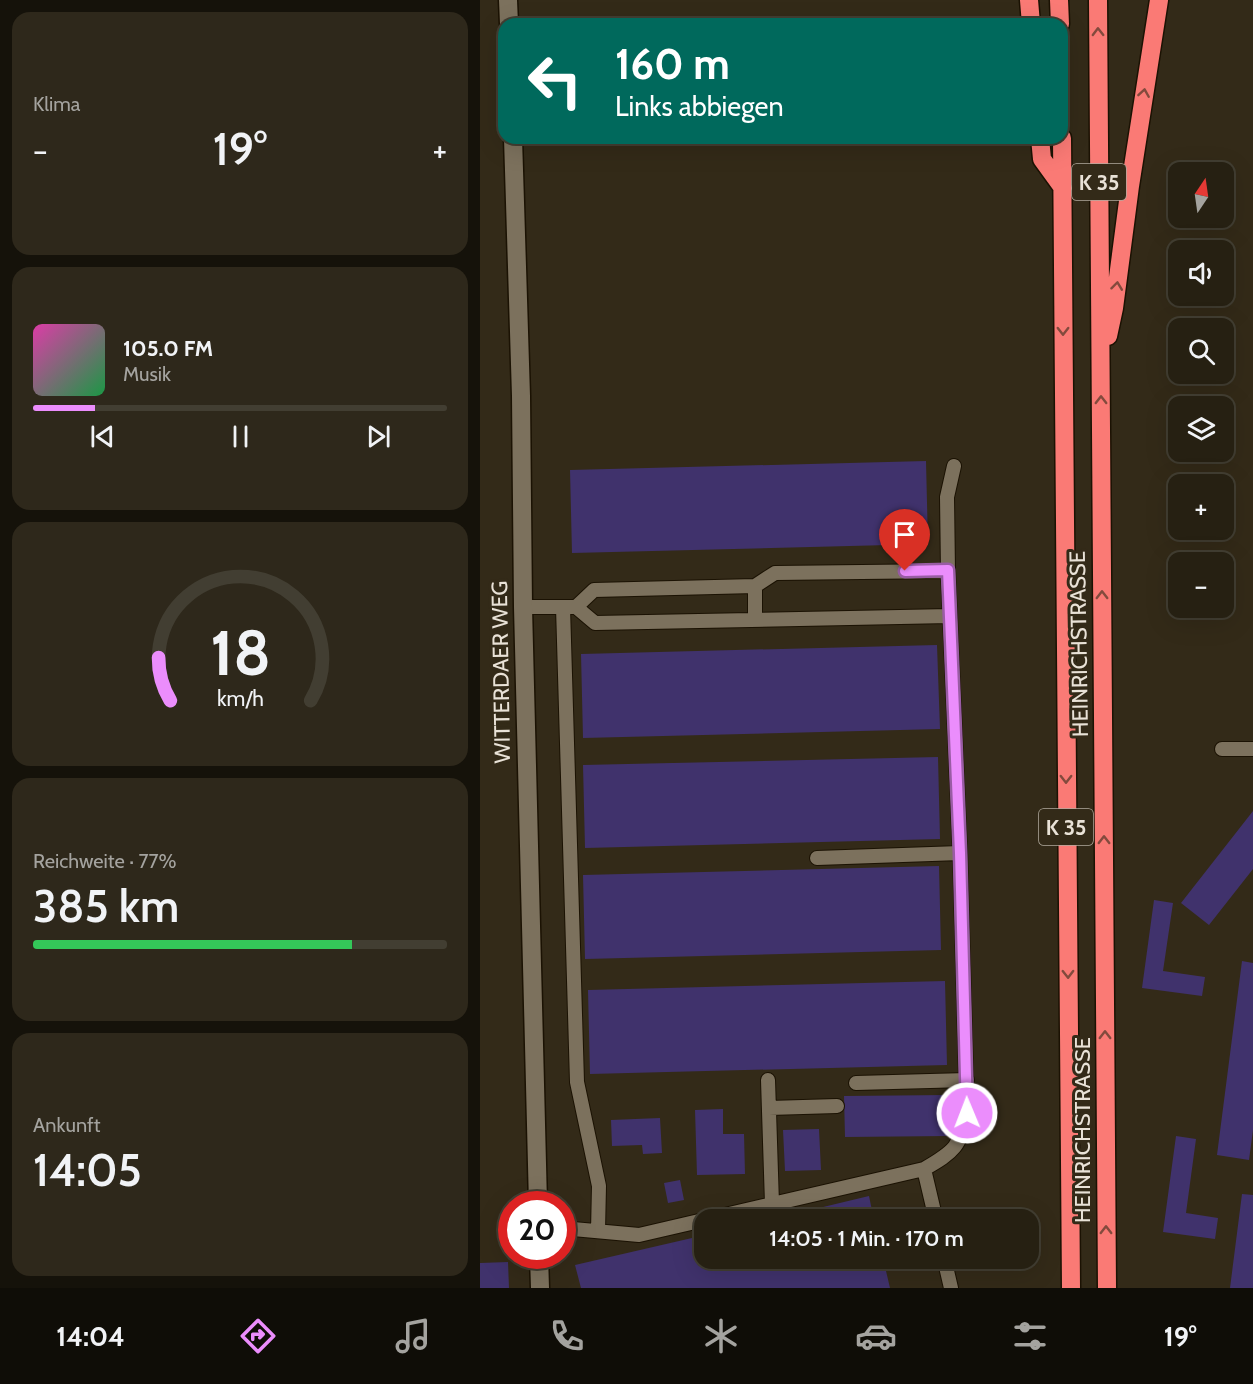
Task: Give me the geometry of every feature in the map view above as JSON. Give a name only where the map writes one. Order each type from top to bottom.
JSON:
[{"type":"highway","points":[[1029,0],[1030,18]]},
{"type":"highway","points":[[1059,0],[1060,18]]},
{"type":"highway","name":"HEINRICHSTRASSE","points":[[1098,0],[1107,1288]]},
{"type":"highway","points":[[1101,364],[1114,308],[1130,186],[1159,0]]},
{"type":"highway","points":[[1041,144],[1042,159],[1063,188]]},
{"type":"highway","name":"HEINRICHSTRASSE","points":[[1062,144],[1071,1288]]},
{"type":"street","points":[[508,0],[509,18]]},
{"type":"street","name":"WITTERDAER WEG","points":[[513,144],[521,396],[523,608],[537,1191]]},
{"type":"street","points":[[539,1269],[540,1288]]},
{"type":"lane","points":[[576,1229],[639,1235],[924,1169],[948,1155],[963,1135],[967,1113],[967,1080],[947,496],[954,466]]},
{"type":"lane","points":[[569,607],[594,590],[755,586],[775,573],[948,570]]},
{"type":"lane","points":[[755,586],[755,620]]},
{"type":"lane","points":[[523,608],[569,607],[596,623],[950,616]]},
{"type":"lane","points":[[569,607],[577,1082],[599,1186],[598,1231]]},
{"type":"lane","points":[[1222,749],[1253,749]]},
{"type":"lane","points":[[817,858],[960,853]]},
{"type":"lane","points":[[768,1080],[772,1204]]},
{"type":"lane","points":[[856,1083],[967,1080]]},
{"type":"lane","points":[[769,1108],[837,1106]]},
{"type":"lane","points":[[924,1169],[933,1209]]},
{"type":"lane","points":[[947,1269],[951,1288]]},
{"type":"building","points":[[926,461],[928,544],[572,553],[570,470]]},
{"type":"building","points":[[937,645],[940,729],[583,738],[581,654]]},
{"type":"building","points":[[938,757],[940,839],[585,848],[583,765]]},
{"type":"building","points":[[1253,811],[1253,869],[1209,925],[1181,903]]},
{"type":"building","points":[[939,866],[941,950],[585,959],[583,875]]},
{"type":"building","points":[[1154,900],[1173,903],[1163,971],[1205,977],[1202,996],[1142,988]]},
{"type":"building","points":[[1242,961],[1253,963],[1253,1130],[1249,1160],[1217,1155]]},
{"type":"building","points":[[945,981],[947,1065],[590,1074],[588,990]]},
{"type":"building","points":[[948,1095],[949,1136],[845,1137],[844,1096]]},
{"type":"building","points":[[723,1109],[723,1134],[744,1134],[745,1174],[697,1175],[695,1110]]},
{"type":"building","points":[[660,1118],[662,1153],[643,1154],[642,1145],[612,1146],[611,1120]]},
{"type":"building","points":[[819,1129],[821,1170],[785,1171],[783,1130]]},
{"type":"building","points":[[1176,1136],[1196,1139],[1186,1213],[1218,1218],[1215,1239],[1163,1232]]},
{"type":"building","points":[[680,1180],[684,1200],[668,1203],[664,1183]]},
{"type":"building","points":[[1242,1194],[1253,1195],[1253,1288],[1230,1288]]},
{"type":"building","points":[[869,1196],[872,1209],[815,1209]]},
{"type":"building","points":[[694,1238],[694,1269],[886,1269],[890,1288],[581,1288],[576,1265]]},
{"type":"building","points":[[498,1262],[498,1269],[508,1269],[509,1288],[480,1288],[480,1263]]},
{"type":"route","points":[[905,571],[948,570],[960,853],[967,1113]]}]
